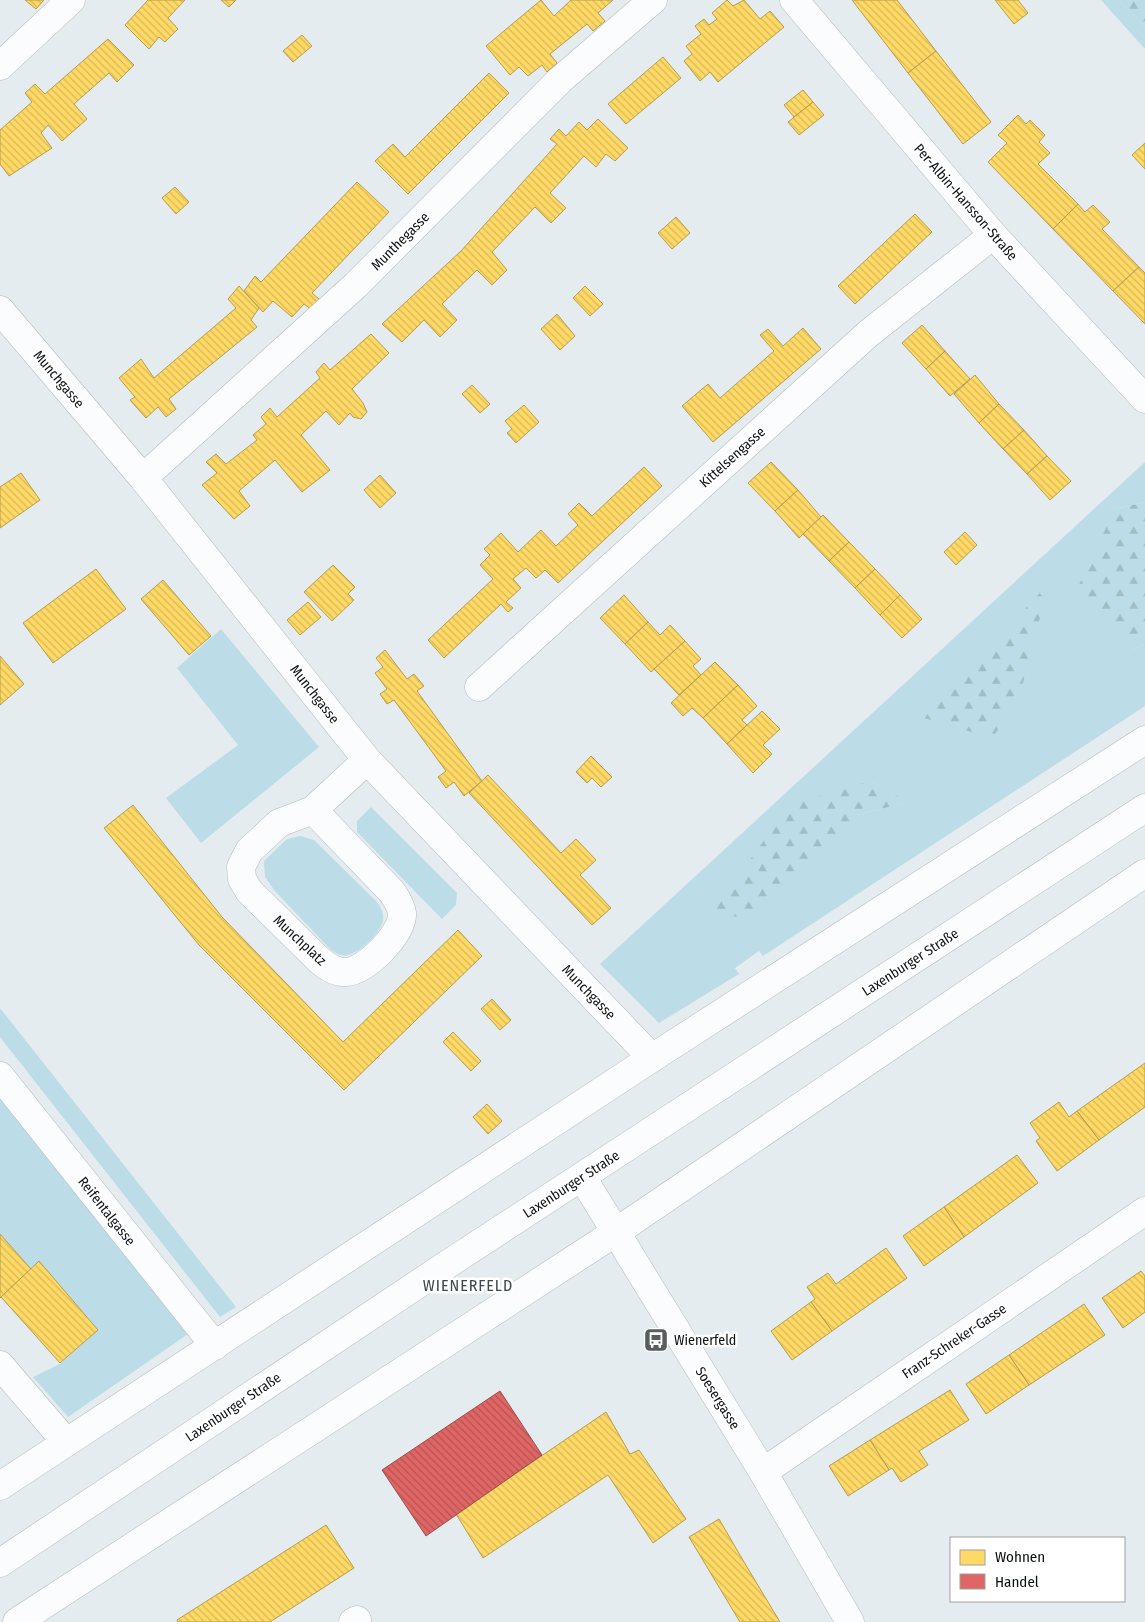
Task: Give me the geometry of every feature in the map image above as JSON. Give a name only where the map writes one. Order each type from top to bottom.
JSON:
[{"type":"street","points":[[0,66],[71,0]]},
{"type":"street","name":"Munthegasse","points":[[144,478],[356,285],[560,80],[653,0]]},
{"type":"street","name":"Per-Albin-Hansson-Straße","points":[[794,0],[993,235],[1145,399]]},
{"type":"street","name":"Kittelsengasse","points":[[479,687],[869,333],[993,235]]},
{"type":"street","name":"Munchgasse","points":[[0,310],[144,478],[367,760],[652,1058]]},
{"type":"street","points":[[0,1486],[652,1058],[1145,740]]},
{"type":"street","name":"Munchplatz","points":[[313,810],[392,892],[400,908],[400,924],[395,935],[368,962],[356,971],[344,973],[323,963],[249,892],[242,879],[241,867],[249,850],[279,823],[313,810],[367,760]]},
{"type":"street","name":"Laxenburger Straße","points":[[0,1563],[445,1266],[1145,808]]},
{"type":"street","points":[[17,1622],[616,1232],[1145,873]]},
{"type":"street","name":"Reifentalgasse","points":[[0,1076],[215,1346]]},
{"type":"street","name":"Soesergasse","points":[[582,1178],[763,1472],[850,1622]]},
{"type":"street","name":"Franz-Schreker-Gasse","points":[[763,1472],[1145,1211]]},
{"type":"street","points":[[0,1366],[66,1442]]},
{"type":"green space","points":[[1101,0],[1119,0],[1145,27],[1145,49]]},
{"type":"green space","points":[[1119,0],[1145,0],[1145,27]]},
{"type":"green space","points":[[1145,462],[1145,502],[1115,509],[1133,650],[1145,644],[1145,706],[763,956],[759,951],[735,968],[739,974],[659,1023],[600,964]],"holes":[[[870,781],[908,802],[856,815]]]},
{"type":"green space","points":[[1145,502],[1145,644],[1133,650],[1075,593],[1115,509]]},
{"type":"green space","points":[[1049,583],[1018,702],[992,738],[924,718]]},
{"type":"green space","points":[[221,629],[319,747],[201,843],[166,798],[238,745],[177,668]]},
{"type":"green space","points":[[870,781],[909,802],[856,815],[748,918],[710,914],[790,805]]},
{"type":"green space","points":[[371,807],[457,893],[456,905],[442,919],[357,832],[357,821]]},
{"type":"green space","points":[[300,836],[314,840],[381,908],[383,920],[378,932],[367,944],[353,953],[341,955],[330,949],[275,891],[265,877],[264,861],[287,839]]},
{"type":"green space","points":[[0,1008],[236,1307],[220,1317],[0,1037]]},
{"type":"green space","points":[[0,1096],[188,1334],[68,1417],[33,1377],[60,1364],[98,1330],[39,1261],[31,1269],[0,1234]]},
{"type":"building: Wohnen","points":[[25,0],[44,0],[36,9]]},
{"type":"building: Wohnen","points":[[148,0],[185,0],[168,18],[178,29],[165,42],[159,37],[149,49],[125,25]]},
{"type":"building: Wohnen","points":[[221,0],[236,0],[229,7]]},
{"type":"building: Wohnen","points":[[541,0],[554,16],[571,0],[613,0],[598,13],[605,21],[593,31],[587,24],[550,54],[557,63],[547,72],[542,65],[528,76],[519,67],[510,75],[486,46]]},
{"type":"building: Wohnen","points":[[727,0],[733,6],[744,0],[760,19],[770,11],[784,27],[718,82],[710,72],[700,81],[684,61],[692,54],[686,46],[701,34],[695,26],[704,19],[709,25],[717,19],[712,13]]},
{"type":"building: Wohnen","points":[[852,0],[897,0],[936,51],[908,73]]},
{"type":"building: Wohnen","points":[[995,0],[1018,0],[1028,13],[1014,24]]},
{"type":"building: Wohnen","points":[[302,35],[312,46],[293,62],[283,51]]},
{"type":"building: Wohnen","points":[[108,39],[134,65],[117,82],[109,73],[74,104],[87,119],[62,141],[48,125],[41,133],[52,148],[9,176],[0,164],[0,130],[32,102],[25,93],[35,84],[45,94]]},
{"type":"building: Wohnen","points":[[936,51],[991,122],[963,144],[908,73]]},
{"type":"building: Wohnen","points":[[663,57],[681,78],[626,124],[608,104]]},
{"type":"building: Wohnen","points":[[489,73],[509,93],[408,194],[375,161],[393,144],[405,157]]},
{"type":"building: Wohnen","points":[[803,90],[813,102],[794,117],[784,105]]},
{"type":"building: Wohnen","points":[[813,102],[824,115],[799,135],[788,122]]},
{"type":"building: Wohnen","points":[[1018,115],[1026,124],[1030,120],[1045,135],[1039,142],[1050,153],[1038,164],[1078,204],[1053,229],[988,162],[1007,143],[998,135]]},
{"type":"building: Wohnen","points":[[598,119],[628,148],[615,161],[606,154],[596,167],[584,156],[550,193],[566,208],[551,223],[535,207],[492,252],[507,270],[492,285],[477,270],[442,304],[457,320],[440,337],[424,320],[402,342],[382,324],[461,251],[557,144],[550,139],[559,129],[566,136],[579,122],[587,130]]},
{"type":"building: Wohnen","points":[[1145,143],[1145,169],[1132,155]]},
{"type":"building: Wohnen","points":[[357,182],[389,212],[312,293],[320,300],[312,310],[304,304],[292,317],[273,301],[263,312],[244,291],[255,276],[261,282]]},
{"type":"building: Wohnen","points":[[175,187],[189,202],[176,214],[162,198]]},
{"type":"building: Wohnen","points":[[1078,204],[1085,212],[1093,205],[1110,222],[1102,229],[1139,267],[1113,291],[1053,229]]},
{"type":"building: Wohnen","points":[[915,214],[932,232],[855,304],[838,286]]},
{"type":"building: Wohnen","points":[[676,217],[690,233],[672,249],[658,233]]},
{"type":"building: Wohnen","points":[[1139,267],[1145,273],[1145,324],[1113,291]]},
{"type":"building: Wohnen","points":[[239,286],[259,308],[251,320],[257,327],[169,399],[176,409],[166,417],[158,407],[146,418],[130,400],[135,397],[119,378],[141,359],[154,378],[236,308],[228,299]]},
{"type":"building: Wohnen","points":[[585,286],[603,304],[590,316],[573,298]]},
{"type":"building: Wohnen","points":[[557,314],[575,336],[560,350],[541,329]]},
{"type":"building: Wohnen","points":[[922,325],[945,351],[926,369],[902,343]]},
{"type":"building: Wohnen","points":[[803,328],[821,349],[713,442],[682,406],[708,384],[720,398],[774,351],[760,335],[768,329],[783,346]]},
{"type":"building: Wohnen","points":[[371,334],[389,353],[352,389],[363,403],[367,412],[361,419],[353,417],[350,413],[339,425],[326,411],[301,435],[330,470],[302,492],[275,460],[239,491],[250,506],[234,519],[202,485],[217,473],[206,462],[216,454],[226,464],[257,440],[253,435],[266,424],[261,417],[270,408],[277,417],[320,378],[316,372],[324,363],[330,370]]},
{"type":"building: Wohnen","points":[[945,351],[970,379],[950,396],[926,369]]},
{"type":"building: Wohnen","points":[[975,375],[999,404],[979,423],[954,394]]},
{"type":"building: Wohnen","points":[[472,385],[490,404],[480,413],[462,394]]},
{"type":"building: Wohnen","points":[[999,404],[1024,430],[1003,449],[979,423]]},
{"type":"building: Wohnen","points":[[524,405],[539,422],[516,443],[507,433],[512,429],[505,421]]},
{"type":"building: Wohnen","points":[[1024,430],[1047,456],[1027,474],[1003,449]]},
{"type":"building: Wohnen","points":[[1047,456],[1071,481],[1050,500],[1027,474]]},
{"type":"building: Wohnen","points":[[771,462],[798,490],[775,511],[748,483]]},
{"type":"building: Wohnen","points":[[644,467],[662,486],[558,583],[545,570],[536,578],[526,568],[513,579],[521,588],[506,602],[513,608],[508,612],[501,604],[444,658],[428,640],[493,579],[480,565],[490,555],[484,549],[501,533],[518,552],[541,530],[556,546],[578,525],[568,514],[579,503],[592,516]]},
{"type":"building: Wohnen","points":[[21,473],[40,500],[0,528],[0,487]]},
{"type":"building: Wohnen","points":[[380,475],[396,493],[380,508],[364,490]]},
{"type":"building: Wohnen","points":[[798,490],[821,517],[799,538],[775,511]]},
{"type":"building: Wohnen","points":[[823,515],[849,542],[829,561],[803,534]]},
{"type":"building: Wohnen","points":[[965,532],[977,545],[956,565],[944,552]]},
{"type":"building: Wohnen","points":[[849,542],[875,569],[855,588],[829,561]]},
{"type":"building: Wohnen","points":[[333,565],[355,587],[348,594],[354,600],[332,621],[304,592]]},
{"type":"building: Wohnen","points":[[96,569],[126,609],[53,663],[23,623]]},
{"type":"building: Wohnen","points":[[875,569],[900,595],[880,615],[855,588]]},
{"type":"building: Wohnen","points":[[163,580],[211,636],[189,655],[141,599]]},
{"type":"building: Wohnen","points":[[624,595],[648,622],[625,644],[600,618]]},
{"type":"building: Wohnen","points":[[900,595],[922,619],[902,638],[880,615]]},
{"type":"building: Wohnen","points":[[308,602],[321,617],[300,635],[287,620]]},
{"type":"building: Wohnen","points":[[648,622],[660,635],[670,625],[685,641],[651,672],[625,644]]},
{"type":"building: Wohnen","points":[[685,641],[701,659],[693,666],[701,675],[679,695],[654,669]]},
{"type":"building: Wohnen","points":[[385,650],[407,679],[414,674],[424,686],[417,691],[482,781],[464,796],[454,782],[446,788],[438,777],[446,771],[394,700],[387,704],[380,694],[387,689],[375,673],[383,667],[376,658]]},
{"type":"building: Wohnen","points":[[0,656],[24,684],[0,705]]},
{"type":"building: Wohnen","points":[[715,662],[738,685],[703,718],[692,708],[683,716],[671,703]]},
{"type":"building: Wohnen","points":[[738,685],[757,706],[742,720],[747,725],[727,744],[703,718]]},
{"type":"building: Wohnen","points":[[762,711],[780,729],[763,745],[772,754],[753,773],[727,744]]},
{"type":"building: Wohnen","points":[[591,756],[612,777],[601,787],[592,778],[587,783],[576,772]]},
{"type":"building: Wohnen","points":[[488,775],[561,853],[576,839],[596,860],[580,875],[611,908],[592,925],[469,793]]},
{"type":"building: Wohnen","points":[[133,805],[222,917],[343,1042],[458,930],[482,956],[344,1090],[199,945],[104,828]]},
{"type":"building: Wohnen","points":[[492,999],[511,1020],[500,1030],[481,1009]]},
{"type":"building: Wohnen","points":[[453,1032],[481,1061],[471,1071],[443,1042]]},
{"type":"building: Wohnen","points":[[1145,1063],[1145,1107],[1099,1140],[1077,1111]]},
{"type":"building: Wohnen","points":[[1059,1102],[1069,1117],[1077,1111],[1099,1140],[1057,1171],[1036,1141],[1040,1138],[1030,1123]]},
{"type":"building: Wohnen","points":[[487,1104],[502,1121],[488,1134],[473,1117]]},
{"type":"building: Wohnen","points":[[1017,1155],[1038,1183],[964,1237],[944,1207]]},
{"type":"building: Wohnen","points":[[944,1207],[964,1237],[924,1266],[903,1236]]},
{"type":"building: Wohnen","points":[[0,1234],[31,1269],[0,1298]]},
{"type":"building: Wohnen","points":[[886,1248],[907,1278],[832,1331],[811,1302],[815,1299],[807,1287],[828,1273],[836,1284]]},
{"type":"building: Wohnen","points":[[39,1261],[98,1330],[60,1363],[1,1297]]},
{"type":"building: Wohnen","points":[[1141,1271],[1145,1276],[1145,1312],[1123,1328],[1102,1298]]},
{"type":"building: Wohnen","points":[[811,1302],[832,1331],[792,1360],[771,1331]]},
{"type":"building: Wohnen","points":[[1084,1304],[1105,1335],[1029,1385],[1009,1355]]},
{"type":"building: Wohnen","points":[[1009,1355],[1029,1385],[986,1414],[966,1384]]},
{"type":"building: Wohnen","points":[[950,1390],[969,1420],[919,1451],[928,1465],[901,1482],[892,1468],[889,1470],[870,1440]]},
{"type":"building: Wohnen","points":[[606,1412],[630,1454],[639,1450],[686,1519],[653,1543],[608,1475],[483,1558],[456,1514]]},
{"type":"building: Wohnen","points":[[870,1440],[889,1470],[848,1496],[829,1466]]},
{"type":"building: Wohnen","points":[[719,1519],[780,1622],[740,1622],[689,1537]]},
{"type":"building: Wohnen","points":[[326,1525],[354,1568],[270,1622],[178,1622],[177,1620]]},
{"type":"building: Handel","points":[[500,1391],[542,1455],[426,1536],[382,1470]]},
{"type":"place","name":"Wienerfeld","points":[[656,1340]]},
{"type":"district","name":"WIENERFELD","points":[[468,1285]]}]
